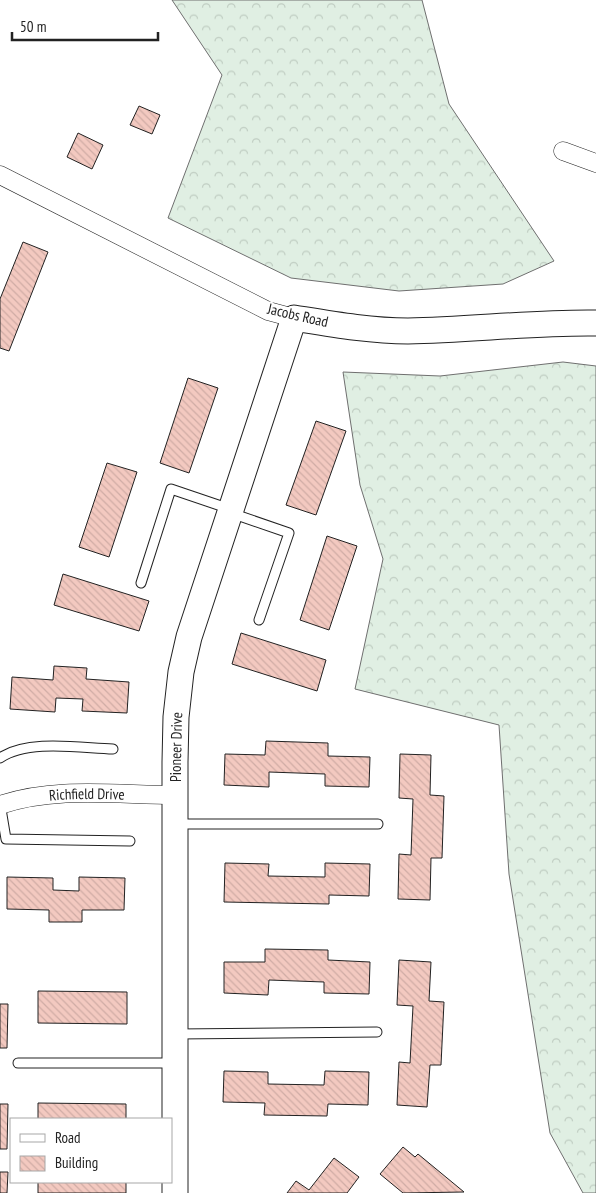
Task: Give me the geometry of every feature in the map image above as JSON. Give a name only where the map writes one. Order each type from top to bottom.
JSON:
[{"type":"street","points":[[563,150],[596,163]]},
{"type":"street","name":"Jacobs Road","points":[[0,175],[268,311],[294,318],[370,329],[407,331],[554,322],[596,323]]},
{"type":"street","name":"Pioneer Drive","points":[[175,1193],[175,795],[176,717],[181,672],[189,637],[294,318]]},
{"type":"street","name":"Richfield Drive","points":[[0,804],[26,797],[48,795],[175,795]]},
{"type":"lane","points":[[141,582],[171,489],[289,532],[259,620]]},
{"type":"lane","points":[[0,758],[9,752],[24,747],[113,749]]},
{"type":"lane","points":[[0,804],[6,839],[130,841]]},
{"type":"lane","points":[[175,824],[378,824]]},
{"type":"lane","points":[[174,1034],[378,1032]]},
{"type":"lane","points":[[18,1063],[174,1063]]},
{"type":"green space","points":[[172,0],[422,0],[449,104],[554,261],[503,284],[399,291],[291,278],[168,218],[222,75]]},
{"type":"green space","points":[[563,362],[596,366],[596,1193],[583,1193],[550,1133],[509,874],[499,725],[355,689],[383,559],[360,485],[343,372],[440,376]]},
{"type":"building","points":[[139,106],[160,115],[152,134],[130,125]]},
{"type":"building","points":[[78,133],[103,145],[92,169],[67,157]]},
{"type":"building","points":[[23,242],[48,252],[9,351],[0,348],[0,299]]},
{"type":"building","points":[[188,378],[218,388],[189,473],[160,463]]},
{"type":"building","points":[[316,421],[346,431],[316,515],[286,505]]},
{"type":"building","points":[[107,463],[137,472],[109,557],[79,547]]},
{"type":"building","points":[[327,536],[357,546],[329,630],[300,620]]},
{"type":"building","points":[[63,574],[149,601],[139,631],[54,605]]},
{"type":"building","points":[[241,633],[326,660],[317,691],[232,664]]},
{"type":"building","points":[[54,666],[87,668],[86,679],[129,682],[127,713],[82,711],[83,699],[56,698],[55,712],[10,709],[12,677],[53,680]]},
{"type":"building","points":[[266,741],[328,743],[328,756],[370,757],[369,787],[325,786],[325,774],[269,772],[269,787],[224,785],[225,754],[265,755]]},
{"type":"building","points":[[400,754],[431,755],[430,795],[444,796],[442,858],[431,858],[430,900],[398,899],[399,854],[411,855],[413,799],[399,798]]},
{"type":"building","points":[[225,863],[269,864],[268,876],[325,877],[325,863],[370,864],[369,896],[329,895],[329,904],[224,902]]},
{"type":"building","points":[[7,877],[53,878],[53,890],[79,891],[79,877],[125,878],[124,910],[82,910],[82,922],[49,922],[49,910],[7,909]]},
{"type":"building","points":[[265,949],[328,950],[328,960],[370,962],[369,994],[324,993],[324,982],[269,980],[268,995],[224,993],[224,962],[265,962]]},
{"type":"building","points":[[399,960],[431,962],[429,1001],[444,1002],[441,1065],[430,1065],[427,1107],[397,1105],[399,1062],[410,1063],[413,1006],[397,1005]]},
{"type":"building","points":[[38,991],[127,992],[127,1024],[38,1023]]},
{"type":"building","points":[[0,1004],[8,1004],[7,1048],[0,1048]]},
{"type":"building","points":[[224,1071],[268,1072],[268,1084],[324,1085],[325,1071],[369,1072],[368,1105],[328,1104],[327,1116],[264,1115],[265,1103],[223,1102]]},
{"type":"building","points":[[38,1103],[126,1104],[126,1118],[38,1118]]},
{"type":"building","points":[[0,1104],[8,1104],[7,1149],[0,1149]]},
{"type":"building","points":[[403,1147],[415,1157],[418,1154],[464,1192],[403,1193],[380,1174]]},
{"type":"building","points":[[334,1158],[359,1177],[347,1193],[287,1193],[296,1181],[309,1190]]},
{"type":"building","points":[[0,1172],[8,1172],[7,1193],[0,1193]]},
{"type":"building","points":[[38,1183],[126,1183],[126,1193],[38,1193]]}]
